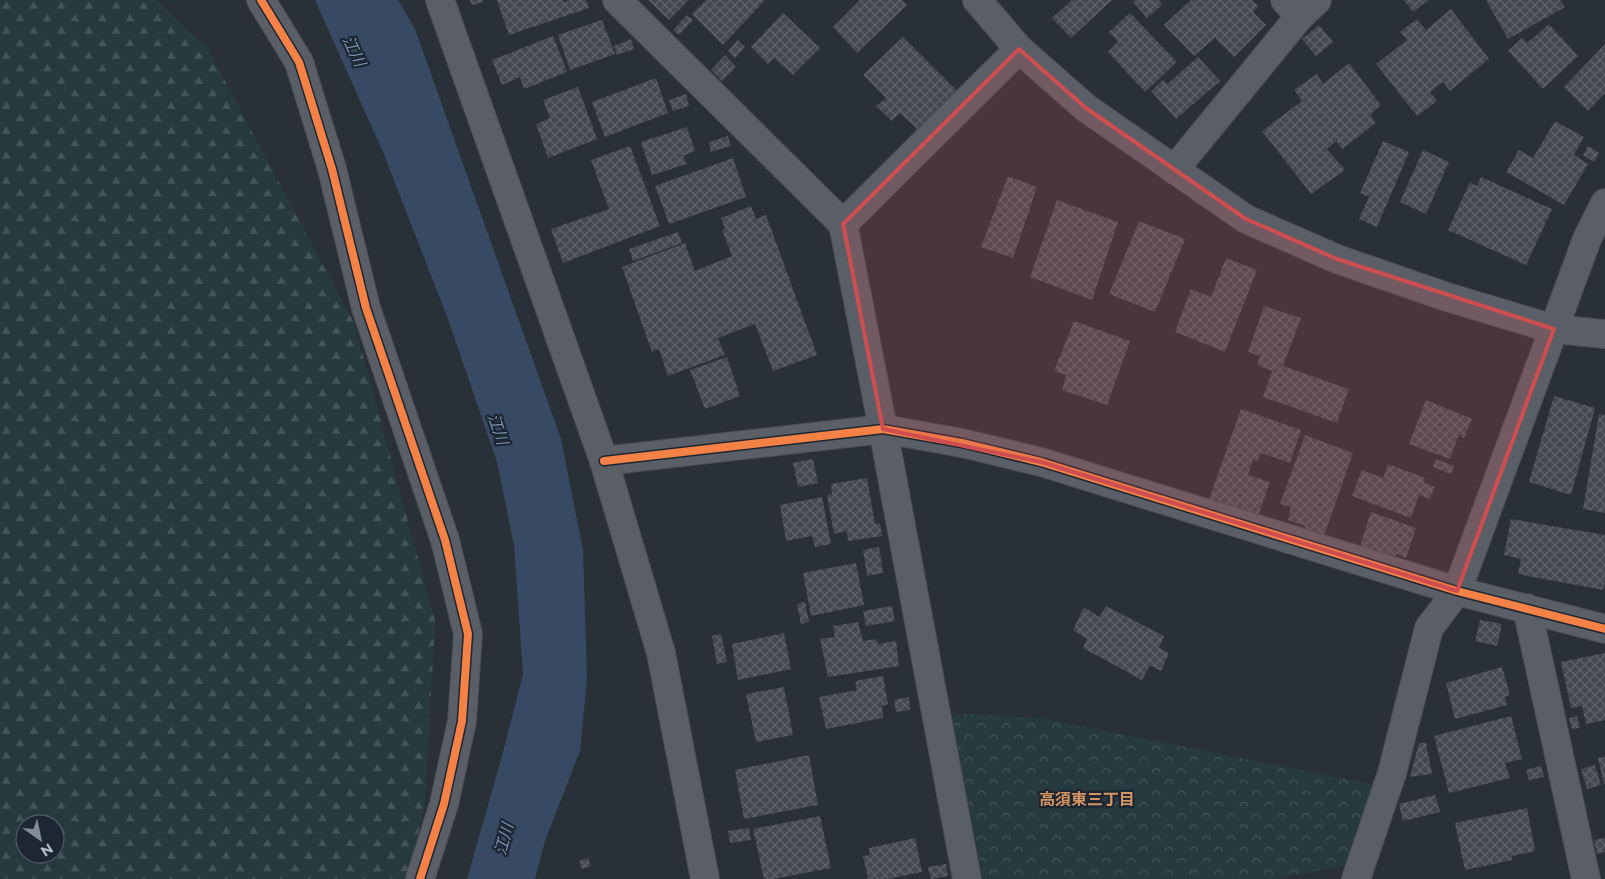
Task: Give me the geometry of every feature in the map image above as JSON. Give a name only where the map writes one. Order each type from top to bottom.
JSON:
[{"type":"street","points":[[261,0],[299,62],[332,169],[366,308],[445,540],[468,634],[462,721],[444,804],[420,879]]},
{"type":"street","points":[[440,0],[604,461],[661,653],[705,879]]},
{"type":"street","points":[[617,0],[843,224],[967,879]]},
{"type":"street","points":[[978,0],[1019,49],[1086,108],[1246,219],[1337,260],[1447,297],[1554,329],[1605,334]]},
{"type":"street","points":[[1174,170],[1300,5]]},
{"type":"street","points":[[843,224],[1019,49]]},
{"type":"street","points":[[1356,879],[1392,773],[1429,628],[1457,591],[1587,239],[1605,203]]},
{"type":"street","points":[[604,461],[883,429],[962,443],[1041,462],[1457,591],[1605,628]]},
{"type":"street","points":[[1527,608],[1586,879]]},
{"type":"highlighted area","points":[[1019,49],[1086,108],[1246,219],[1337,259],[1554,329],[1457,591],[1041,462],[883,429],[843,224]]},
{"type":"green space","points":[[0,0],[156,0],[208,49],[354,323],[435,621],[425,805],[407,879],[0,879]]},
{"type":"green space","points":[[951,713],[1041,718],[1374,785],[1351,843],[1347,865],[1274,879],[983,879]]},
{"type":"water","name":"江川","points":[[315,0],[398,0],[415,29],[561,439],[583,550],[587,680],[580,751],[545,841],[535,879],[467,879],[523,674],[514,545],[497,462],[448,319],[383,152]]},
{"type":"building","points":[[470,0],[482,0],[483,2],[472,5]]},
{"type":"building","points":[[497,0],[563,0],[564,2],[586,0],[589,8],[509,35]]},
{"type":"building","points":[[648,0],[689,0],[669,20]]},
{"type":"building","points":[[706,0],[765,0],[723,45],[692,14]]},
{"type":"building","points":[[860,0],[902,0],[907,5],[857,53],[833,27]]},
{"type":"building","points":[[1072,0],[1112,0],[1071,38],[1052,18]]},
{"type":"building","points":[[1135,0],[1159,0],[1162,5],[1147,18],[1133,2]]},
{"type":"building","points":[[1191,0],[1252,0],[1258,6],[1253,12],[1266,25],[1234,57],[1215,38],[1194,56],[1164,25]]},
{"type":"building","points":[[1404,0],[1429,0],[1413,12]]},
{"type":"building","points":[[1486,0],[1560,0],[1565,7],[1508,39]]},
{"type":"building","points":[[1451,9],[1489,59],[1450,91],[1443,82],[1430,92],[1437,101],[1417,116],[1376,64],[1407,40],[1400,32],[1417,19],[1426,30]]},
{"type":"building","points":[[783,13],[820,48],[793,75],[774,58],[768,64],[751,47]]},
{"type":"building","points":[[1130,13],[1177,62],[1145,92],[1108,52],[1118,42],[1109,32]]},
{"type":"building","points":[[687,15],[693,20],[679,35],[673,30]]},
{"type":"building","points":[[602,20],[615,54],[570,70],[558,35]]},
{"type":"building","points":[[1549,24],[1578,56],[1543,89],[1508,51],[1522,38],[1527,43]]},
{"type":"building","points":[[1319,25],[1333,42],[1316,56],[1302,39]]},
{"type":"building","points":[[553,36],[567,72],[524,89],[520,77],[502,85],[492,60]]},
{"type":"building","points":[[903,37],[960,94],[921,133],[900,113],[892,121],[876,106],[886,98],[863,75]]},
{"type":"building","points":[[631,39],[634,49],[617,55],[614,46]]},
{"type":"building","points":[[738,40],[745,47],[735,58],[728,51]]},
{"type":"building","points":[[1605,44],[1605,93],[1588,111],[1564,87]]},
{"type":"building","points":[[725,55],[736,67],[722,81],[711,70]]},
{"type":"building","points":[[1198,57],[1220,81],[1176,119],[1151,91],[1163,80],[1167,84]]},
{"type":"building","points":[[1349,63],[1381,105],[1370,115],[1376,123],[1342,149],[1336,141],[1327,149],[1345,170],[1311,194],[1262,131],[1302,101],[1294,90],[1317,74],[1323,84]]},
{"type":"building","points":[[656,78],[668,113],[605,137],[592,102]]},
{"type":"building","points":[[578,87],[597,139],[548,158],[536,124],[550,118],[543,100]]},
{"type":"building","points":[[686,94],[689,106],[673,111],[669,100]]},
{"type":"building","points":[[1555,121],[1584,137],[1574,155],[1588,164],[1564,205],[1506,172],[1519,150],[1533,158]]},
{"type":"building","points":[[687,127],[695,151],[683,156],[687,164],[652,175],[641,142]]},
{"type":"building","points":[[728,136],[731,146],[711,152],[709,142]]},
{"type":"building","points":[[1383,141],[1409,152],[1377,227],[1359,219],[1369,197],[1360,193]]},
{"type":"building","points":[[630,146],[660,226],[563,263],[551,229],[609,209],[591,160]]},
{"type":"building","points":[[1588,146],[1599,153],[1594,162],[1583,155]]},
{"type":"building","points":[[1423,150],[1449,162],[1426,214],[1400,202]]},
{"type":"building","points":[[733,158],[746,197],[669,224],[655,186]]},
{"type":"building","points":[[1008,176],[1037,187],[1013,258],[981,247]]},
{"type":"building","points":[[1481,177],[1552,209],[1526,265],[1448,230],[1470,182],[1477,186]]},
{"type":"building","points":[[1057,200],[1118,222],[1092,300],[1030,277]]},
{"type":"building","points":[[751,206],[756,219],[766,215],[817,355],[773,371],[755,324],[718,338],[725,355],[668,376],[659,349],[652,352],[622,267],[685,243],[695,271],[732,256],[722,230],[725,228],[721,218]]},
{"type":"building","points":[[1139,221],[1185,239],[1155,312],[1109,294]]},
{"type":"building","points":[[678,232],[682,243],[633,261],[629,249]]},
{"type":"building","points":[[1226,258],[1257,270],[1225,352],[1175,332],[1191,289],[1211,297]]},
{"type":"building","points":[[1264,306],[1301,318],[1283,366],[1349,389],[1337,423],[1263,397],[1272,371],[1257,365],[1260,356],[1248,352]]},
{"type":"building","points":[[1074,321],[1130,341],[1107,405],[1062,390],[1066,375],[1054,371]]},
{"type":"building","points":[[727,357],[740,396],[705,409],[690,370]]},
{"type":"building","points":[[1554,396],[1595,408],[1571,495],[1529,482]]},
{"type":"building","points":[[1426,400],[1472,419],[1464,438],[1459,435],[1450,459],[1409,444]]},
{"type":"building","points":[[1241,409],[1301,430],[1290,463],[1261,453],[1257,462],[1253,460],[1248,475],[1270,482],[1258,517],[1209,499]]},
{"type":"building","points":[[1599,414],[1605,415],[1605,513],[1583,509]]},
{"type":"building","points":[[1305,435],[1353,453],[1321,544],[1301,537],[1305,526],[1288,520],[1291,507],[1280,504]]},
{"type":"building","points":[[813,459],[818,483],[798,487],[793,463]]},
{"type":"building","points":[[1436,459],[1454,466],[1451,474],[1433,467]]},
{"type":"building","points":[[1388,464],[1425,478],[1424,482],[1435,487],[1430,499],[1419,495],[1411,518],[1352,496],[1362,470],[1383,478]]},
{"type":"building","points":[[867,478],[875,524],[880,523],[882,536],[848,541],[847,531],[834,534],[827,495],[832,494],[831,484]]},
{"type":"building","points":[[822,497],[831,544],[815,547],[812,536],[786,541],[780,505]]},
{"type":"building","points":[[1371,512],[1416,528],[1406,558],[1396,554],[1391,564],[1358,552]]},
{"type":"building","points":[[1511,519],[1605,535],[1605,581],[1603,590],[1518,574],[1521,559],[1504,555]]},
{"type":"building","points":[[879,547],[883,573],[867,576],[863,550]]},
{"type":"building","points":[[856,563],[864,605],[811,616],[803,573]]},
{"type":"building","points":[[805,602],[809,622],[801,624],[797,604]]},
{"type":"building","points":[[892,606],[895,621],[866,626],[863,611]]},
{"type":"building","points":[[1106,606],[1164,636],[1159,648],[1169,653],[1161,671],[1150,665],[1142,680],[1083,648],[1087,639],[1073,630],[1084,607],[1099,617]]},
{"type":"building","points":[[1480,620],[1502,624],[1497,646],[1475,641]]},
{"type":"building","points":[[858,622],[863,641],[876,639],[878,644],[896,641],[899,666],[828,677],[820,639],[835,637],[833,626]]},
{"type":"building","points":[[784,633],[791,669],[738,680],[732,644]]},
{"type":"building","points":[[721,634],[727,662],[717,664],[712,636]]},
{"type":"building","points":[[1605,653],[1605,720],[1586,724],[1582,706],[1571,708],[1561,662]]},
{"type":"building","points":[[1502,667],[1510,695],[1505,697],[1507,705],[1455,719],[1446,683]]},
{"type":"building","points":[[883,676],[888,704],[882,706],[883,718],[826,729],[819,697],[857,690],[855,681]]},
{"type":"building","points":[[784,687],[793,735],[756,742],[746,694]]},
{"type":"building","points":[[909,697],[910,710],[896,712],[894,700]]},
{"type":"building","points":[[1511,716],[1522,759],[1505,763],[1510,778],[1449,793],[1434,736]]},
{"type":"building","points":[[1577,716],[1580,728],[1572,729],[1569,718]]},
{"type":"building","points":[[1419,743],[1426,743],[1432,774],[1410,777]]},
{"type":"building","points":[[809,755],[818,805],[744,819],[735,770]]},
{"type":"building","points":[[1605,757],[1605,784],[1604,784],[1598,758]]},
{"type":"building","points":[[1595,765],[1601,785],[1587,789],[1581,769]]},
{"type":"building","points":[[1541,766],[1544,777],[1529,780],[1526,770]]},
{"type":"building","points":[[1435,795],[1440,812],[1403,821],[1399,804]]},
{"type":"building","points":[[1527,808],[1535,851],[1512,856],[1512,860],[1465,870],[1455,823]]},
{"type":"building","points":[[820,816],[831,868],[764,879],[753,829]]},
{"type":"building","points":[[749,828],[751,840],[730,843],[728,831]]},
{"type":"building","points":[[915,838],[922,872],[887,879],[868,879],[863,856],[870,855],[869,848]]},
{"type":"building","points":[[1605,838],[1605,852],[1597,854],[1594,840]]},
{"type":"building","points":[[588,858],[591,866],[582,869],[579,861]]},
{"type":"building","points":[[946,864],[948,876],[931,879],[928,867]]},
{"type":"cycle path","points":[[261,0],[299,62],[332,169],[366,308],[445,540],[468,634],[462,721],[444,804],[420,879]]},
{"type":"cycle path","points":[[604,461],[883,429],[962,443],[1041,462],[1457,591],[1605,629]]},
{"type":"district","name":"高須東三丁目","points":[[1087,799]]}]
